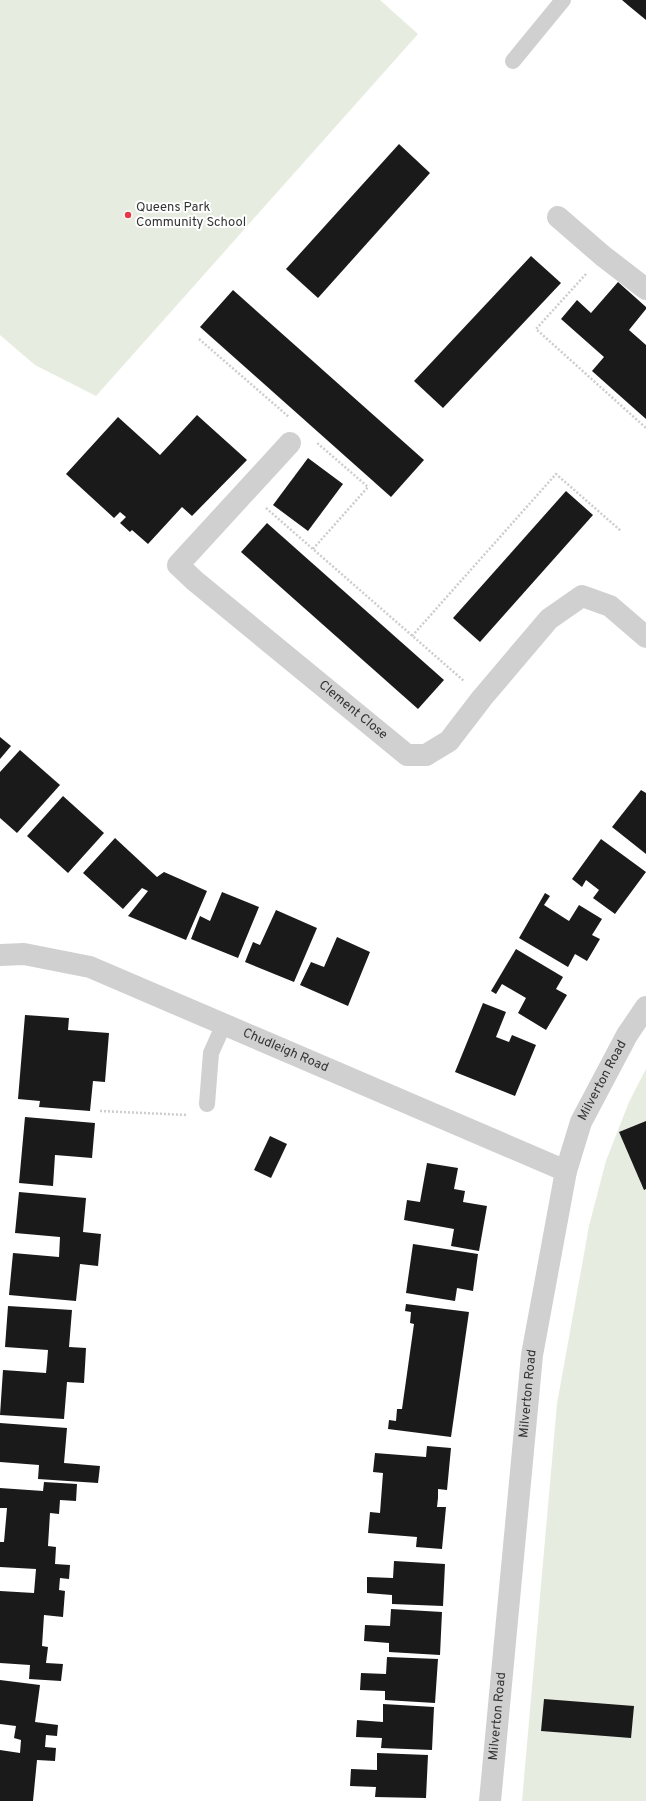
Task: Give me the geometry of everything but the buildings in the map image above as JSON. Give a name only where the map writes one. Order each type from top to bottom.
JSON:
[{"type":"street","points":[[558,217],[603,256],[646,290]]},
{"type":"street","name":"Clement Close","points":[[290,443],[178,565],[201,586],[407,755],[426,755],[449,741],[482,698],[549,619],[582,596],[610,606],[646,638]]},
{"type":"street","name":"Chudleigh Road","points":[[0,955],[24,954],[90,967],[566,1171]]},
{"type":"street","name":"Milverton Road","points":[[490,1801],[532,1355],[566,1171],[581,1122],[627,1035],[646,1008]]},
{"type":"lane","points":[[513,61],[564,0]]},
{"type":"lane","points":[[207,1104],[211,1053],[224,1024]]},
{"type":"path","points":[[603,256],[536,329],[646,428]]},
{"type":"path","points":[[312,448],[317,442]]},
{"type":"path","points":[[412,636],[556,474],[622,531]]},
{"type":"path","points":[[262,505],[482,698]]},
{"type":"path","points":[[100,1111],[208,1115],[207,1104]]},
{"type":"shaded area","name":"Queens Park Community School","points":[[0,0],[380,0],[418,34],[96,396],[35,365],[0,335]]},
{"type":"shaded area","points":[[646,1069],[646,1801],[522,1801],[557,1404],[589,1226],[606,1161],[629,1102]]},
{"type":"place","name":"Queens Park Community School","points":[[128,215]]}]
